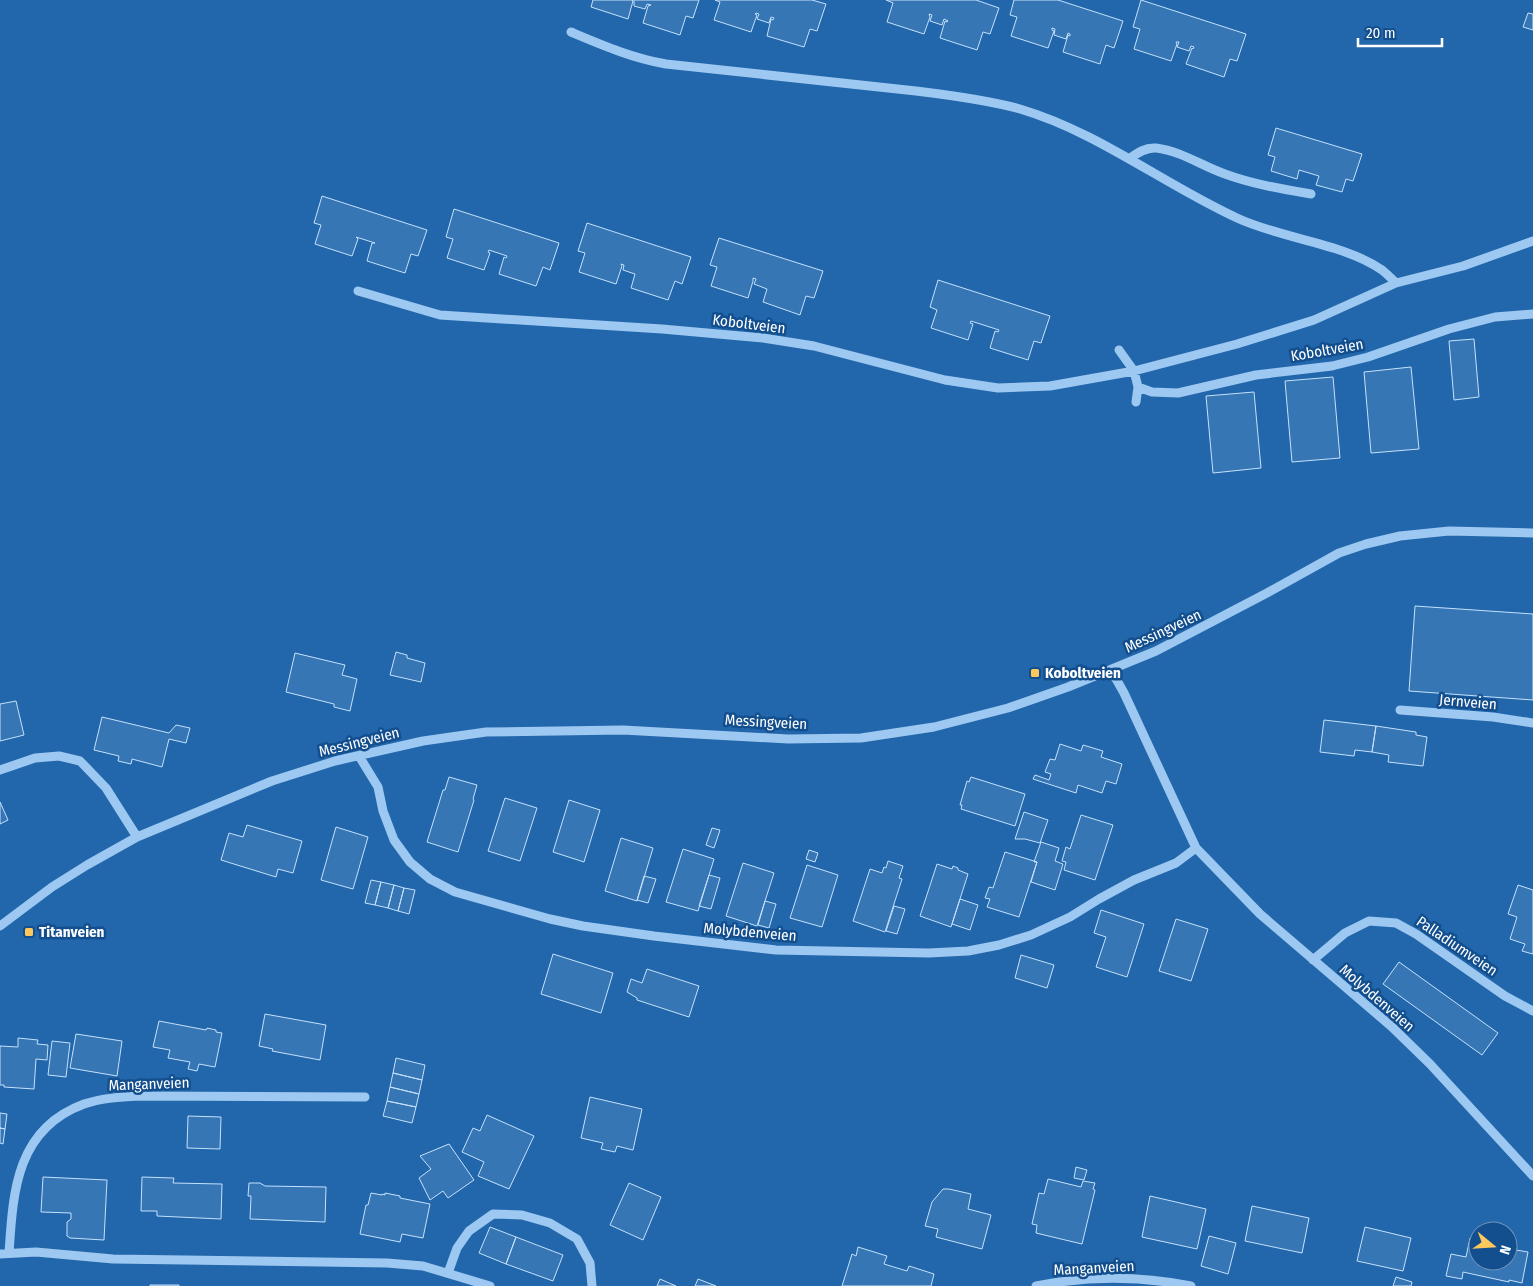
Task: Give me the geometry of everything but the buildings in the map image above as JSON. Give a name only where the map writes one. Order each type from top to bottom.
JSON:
[{"type":"street","points":[[571,32],[622,54],[666,64],[916,91],[1019,109],[1045,118],[1101,143],[1182,190],[1237,218],[1264,229],[1355,255],[1383,270],[1396,283]]},
{"type":"street","points":[[1128,159],[1141,151],[1155,148],[1179,154],[1224,174],[1271,187],[1311,194]]},
{"type":"street","name":"Koboltveien","points":[[358,292],[440,315],[662,328],[763,338],[814,346],[945,380],[998,388],[1050,386],[1134,371],[1237,344],[1314,320],[1396,283],[1464,266],[1533,241]]},
{"type":"street","name":"Koboltveien","points":[[1138,386],[1152,392],[1178,393],[1256,375],[1332,366],[1368,357],[1449,329],[1495,317],[1533,314]]},
{"type":"street","points":[[1119,350],[1134,371],[1138,386],[1136,402]]},
{"type":"street","name":"Messingveien","points":[[0,926],[52,887],[86,865],[137,837],[272,781],[335,761],[423,742],[486,732],[623,730],[707,733],[788,739],[861,738],[934,727],[1008,708],[1068,687],[1156,651],[1267,594],[1339,553],[1366,544],[1400,536],[1449,531],[1533,533]]},
{"type":"street","name":"Molybdenveien","points":[[1111,670],[1124,693],[1196,848],[1260,914],[1392,1027],[1430,1064],[1533,1176]]},
{"type":"street","name":"Jernveien","points":[[1400,710],[1533,723]]},
{"type":"street","points":[[0,770],[35,758],[59,756],[80,761],[106,788],[137,837]]},
{"type":"street","name":"Molybdenveien","points":[[359,756],[378,787],[383,811],[394,840],[410,862],[430,879],[455,892],[550,919],[583,926],[776,950],[928,953],[968,950],[998,945],[1031,935],[1070,917],[1099,898],[1134,880],[1176,863],[1196,848]]},
{"type":"street","name":"Palladiumveien","points":[[1313,960],[1345,933],[1369,921],[1396,923],[1416,934],[1505,996],[1533,1011]]},
{"type":"street","name":"Manganveien","points":[[365,1097],[140,1096],[109,1098],[84,1104],[56,1118],[38,1134],[26,1154],[17,1178],[5,1253],[36,1252],[113,1259],[387,1263],[423,1266],[490,1286]]},
{"type":"street","points":[[448,1273],[458,1248],[469,1231],[493,1214],[522,1215],[550,1223],[577,1239],[590,1263],[592,1286]]},
{"type":"street","name":"Manganveien","points":[[1036,1286],[1107,1279],[1190,1286]]},
{"type":"shaded area","points":[[0,0],[1533,0],[1533,1286],[0,1286]]},
{"type":"place","name":"Koboltveien","points":[[1035,673]]},
{"type":"place","name":"Titanveien","points":[[29,932]]}]
